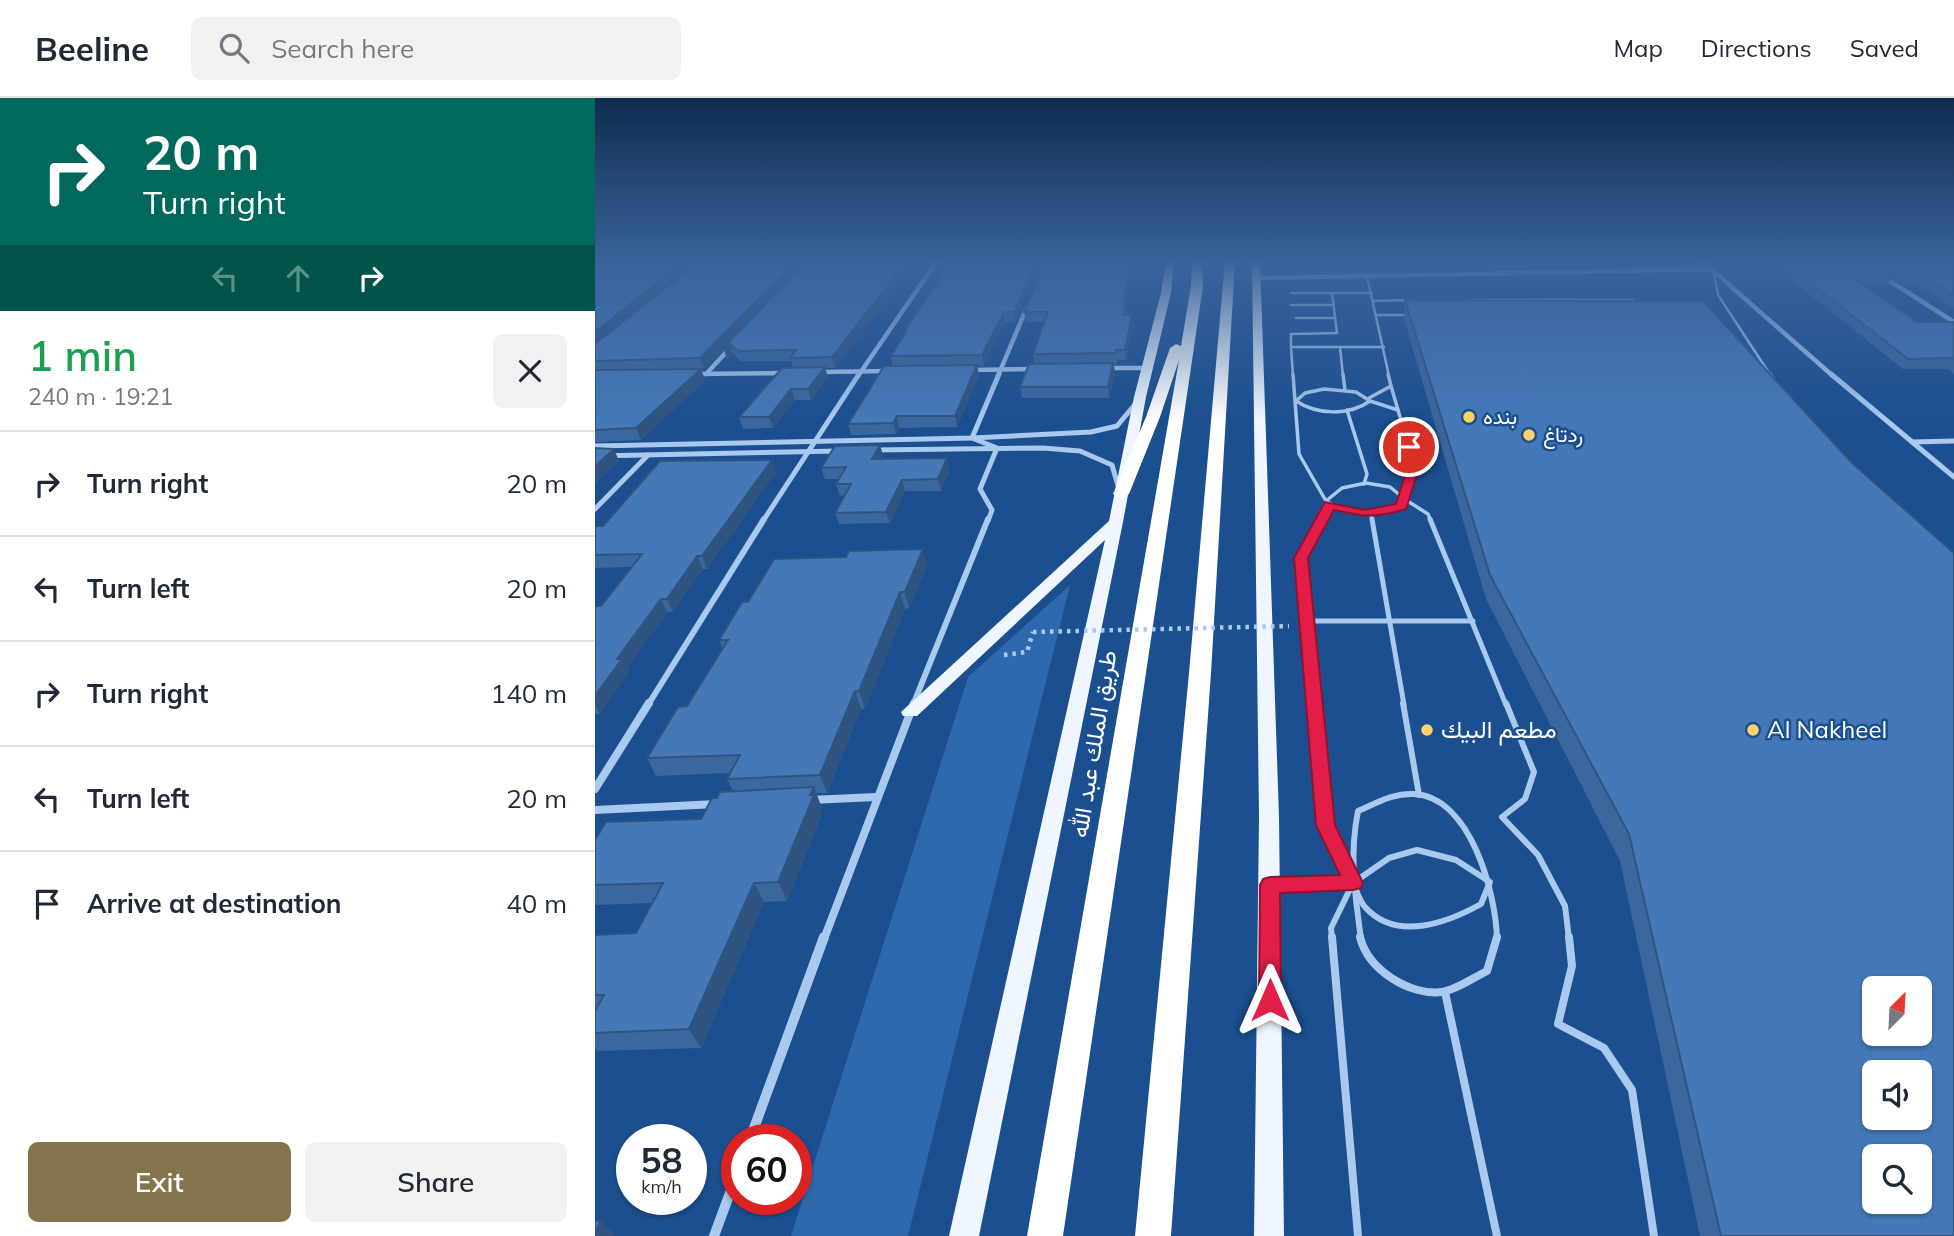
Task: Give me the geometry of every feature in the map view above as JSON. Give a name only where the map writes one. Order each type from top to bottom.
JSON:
[{"type":"highway","points":[[1121,494],[1153,417],[1188,314]]},
{"type":"highway","name":"طريق الملك عبد الله","points":[[1045,1236],[1193,314]]},
{"type":"highway","points":[[1153,1236],[1200,673],[1226,314]]},
{"type":"main road","name":"طريق الملك عبد الله","points":[[964,1236],[1116,523],[1140,397],[1161,314]]},
{"type":"main road","points":[[1257,314],[1270,885],[1269,1236]]},
{"type":"main road","points":[[910,712],[1116,523]]},
{"type":"street","points":[[595,789],[807,451],[901,314]]},
{"type":"street","points":[[972,438],[1024,314]]},
{"type":"street","points":[[1762,314],[1954,477]]},
{"type":"street","points":[[706,374],[733,346]]},
{"type":"street","points":[[1094,368],[1148,368]]},
{"type":"street","points":[[963,370],[1041,369]]},
{"type":"street","points":[[809,373],[899,371]]},
{"type":"street","points":[[692,374],[796,373]]},
{"type":"street","points":[[595,446],[1064,434],[1117,426],[1140,397]]},
{"type":"street","points":[[972,438],[997,448]]},
{"type":"street","points":[[1912,442],[1954,441]]},
{"type":"street","points":[[756,1124],[876,797],[992,510],[980,489],[997,448]]},
{"type":"street","points":[[860,450],[997,448],[1080,451],[1112,465],[1121,494]]},
{"type":"street","points":[[595,456],[847,451]]},
{"type":"street","points":[[595,509],[648,455]]},
{"type":"street","points":[[795,800],[876,797]]},
{"type":"street","points":[[595,810],[729,804]]},
{"type":"street","points":[[714,1236],[722,1215]]},
{"type":"lane","points":[[1335,314],[1337,333],[1291,334],[1299,454],[1328,503],[1351,512],[1371,513],[1402,506],[1414,466],[1391,386],[1376,315],[1418,315]]},
{"type":"lane","points":[[1731,314],[1776,381]]},
{"type":"lane","points":[[1296,318],[1335,318]]},
{"type":"lane","points":[[1291,347],[1384,347]]},
{"type":"lane","points":[[1340,347],[1345,390]]},
{"type":"lane","points":[[1296,401],[1301,406],[1322,410],[1347,410],[1366,405],[1369,400],[1391,386]]},
{"type":"lane","points":[[1296,401],[1300,396],[1313,391],[1345,390],[1398,410]]},
{"type":"lane","points":[[1347,410],[1367,474],[1364,484]]},
{"type":"lane","points":[[1490,882],[1481,904],[1447,922],[1427,927],[1396,925],[1376,916],[1364,906],[1325,825],[1301,558],[1328,503],[1340,488],[1364,484],[1389,488],[1428,514],[1473,621],[1534,772],[1525,799],[1502,817],[1538,855],[1565,906],[1572,966],[1558,1024],[1604,1048],[1632,1090],[1654,1236]]},
{"type":"lane","points":[[1371,513],[1419,795]]},
{"type":"lane","points":[[1307,621],[1473,621]]},
{"type":"lane","points":[[1394,795],[1419,795],[1441,806],[1471,838],[1490,882],[1497,941],[1487,971],[1445,992],[1423,993],[1385,976],[1361,942],[1353,883],[1352,840],[1358,811],[1394,795]]},
{"type":"lane","points":[[1358,1236],[1331,928],[1353,883],[1380,861],[1397,853],[1417,850],[1437,852],[1457,859],[1490,882]]},
{"type":"lane","points":[[1270,885],[1353,883]]},
{"type":"lane","points":[[1445,992],[1497,1236]]},
{"type":"path","points":[[1027,653],[1033,632],[1289,626]]},
{"type":"shaded area","points":[[1070,585],[908,1236],[791,1236],[798,1215],[812,1215],[812,1170],[968,677]]},
{"type":"building","points":[[595,314],[618,314],[595,332]]},
{"type":"building","points":[[633,314],[743,314],[700,358],[595,361],[595,344]]},
{"type":"building","points":[[756,314],[866,314],[832,357],[790,358],[796,350],[738,351],[729,343],[723,348]]},
{"type":"building","points":[[916,314],[1003,314],[982,355],[891,356],[906,332],[903,333]]},
{"type":"building","points":[[1047,314],[1132,315],[1125,350],[1116,350],[1116,353],[1033,354]]},
{"type":"building","name":"Al Nakheel","points":[[1409,314],[1715,314],[1852,463],[1954,553],[1954,1236],[1721,1236],[1629,834],[1490,575]]},
{"type":"building","points":[[1850,314],[1906,314],[1917,322],[1954,322],[1954,359],[1908,359]]},
{"type":"building","points":[[1113,363],[1108,387],[1020,387],[1029,364]]},
{"type":"building","points":[[977,365],[955,416],[897,416],[893,423],[848,424],[884,366]]},
{"type":"building","points":[[825,367],[808,389],[791,389],[769,417],[739,417],[782,368]]},
{"type":"building","points":[[701,369],[636,428],[595,430],[595,370]]},
{"type":"building","points":[[880,445],[872,459],[947,458],[938,479],[902,480],[886,512],[835,513],[851,484],[836,484],[846,467],[821,468],[835,446]]},
{"type":"building","points":[[595,448],[614,449],[595,466]]},
{"type":"building","points":[[772,460],[702,556],[697,556],[667,599],[661,599],[617,659],[622,659],[595,696],[595,606],[601,606],[642,554],[595,555],[595,527],[603,526],[660,461]]},
{"type":"building","points":[[923,549],[905,592],[900,592],[820,775],[727,779],[740,755],[647,758],[678,707],[687,706],[728,640],[719,640],[742,602],[748,602],[774,559],[846,557],[849,551]]},
{"type":"building","points":[[814,787],[810,795],[814,795],[778,882],[754,883],[689,1029],[595,1033],[595,1011],[604,995],[595,995],[595,935],[636,933],[663,883],[595,885],[595,840],[606,822],[701,819],[712,798],[717,798],[720,792]]},
{"type":"building","points":[[601,1220],[595,1233],[595,1221]]},
{"type":"place","name":"بنده","points":[[1469,417]]},
{"type":"place","name":"ردتاغ","points":[[1529,435]]},
{"type":"place","name":"مطعم البيك","points":[[1427,730]]},
{"type":"place","name":"Al Nakheel","points":[[1753,730]]},
{"type":"route","points":[[1270,1000],[1270,885],[1353,883],[1325,825],[1301,558],[1330,505],[1351,512],[1365,513],[1380,513],[1402,506],[1406,500],[1414,466],[1409,447]]}]
